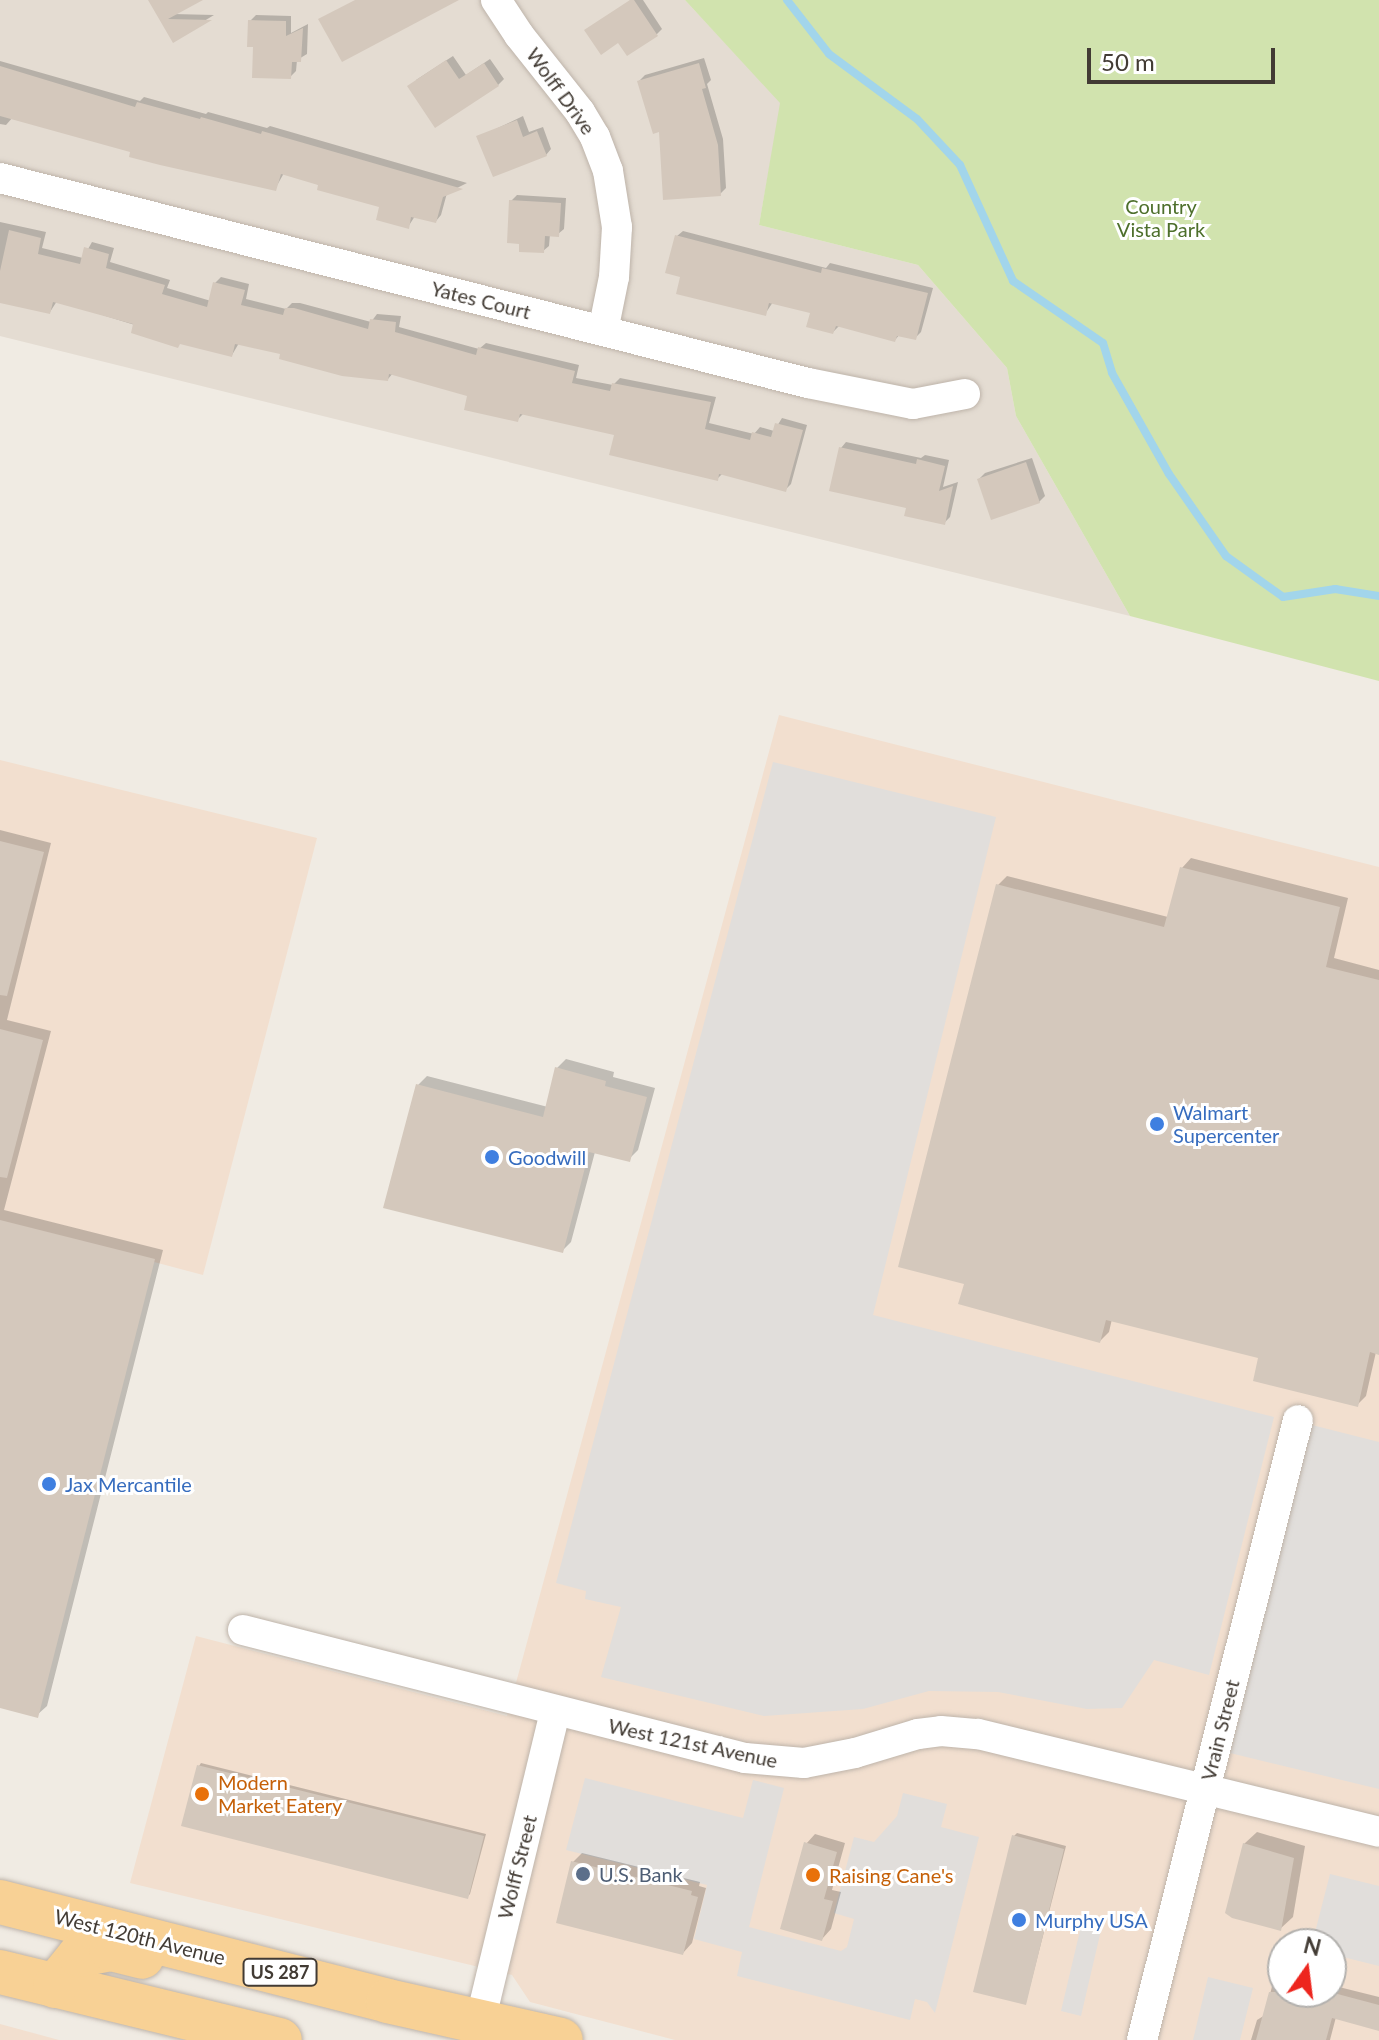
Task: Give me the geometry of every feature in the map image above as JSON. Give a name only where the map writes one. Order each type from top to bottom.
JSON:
[{"type":"main road","name":"West 120th Avenue","points":[[8,1912],[561,2040]]},
{"type":"main road","points":[[55,1986],[80,1955],[111,1949],[413,2026],[474,2021]]},
{"type":"main road","points":[[0,1972],[280,2040]]},
{"type":"street","name":"Wolff Drive","points":[[496,0],[519,35],[580,112],[595,137],[608,171],[617,227],[614,277],[603,331]]},
{"type":"street","name":"Yates Court","points":[[0,178],[808,383],[913,404],[965,394]]},
{"type":"street","name":"Vrain Street","points":[[1142,2040],[1298,1420]]},
{"type":"street","name":"West 121st Avenue","points":[[243,1630],[555,1711],[773,1763],[827,1760],[918,1734],[941,1731],[978,1734],[1379,1832]]},
{"type":"street","name":"Wolff Street","points":[[474,2021],[555,1711]]},
{"type":"shaded area","points":[[0,0],[685,0],[781,103],[759,225],[918,265],[1007,368],[1016,416],[1130,616],[0,336]]},
{"type":"shaded area","points":[[779,715],[1379,867],[1379,2040],[675,2040],[530,2002],[512,1975],[130,1883],[196,1636],[507,1716]]},
{"type":"shaded area","points":[[0,760],[317,838],[203,1275],[0,1221]]},
{"type":"shaded area","points":[[773,762],[996,817],[873,1315],[1274,1417],[1209,1675],[1154,1660],[1122,1708],[1087,1709],[998,1692],[929,1691],[863,1709],[764,1716],[601,1677],[621,1607],[585,1599],[586,1591],[556,1583]]},
{"type":"shaded area","points":[[1312,1425],[1379,1442],[1379,1789],[1230,1753]]},
{"type":"shaded area","points":[[585,1778],[743,1818],[753,1780],[784,1788],[749,1927],[841,1951],[847,1947],[854,1919],[834,1913],[854,1837],[874,1842],[897,1816],[903,1793],[947,1804],[941,1827],[979,1837],[935,2013],[927,2002],[915,1999],[910,2020],[737,1976],[742,1952],[694,1939],[707,1885],[566,1850]]},
{"type":"shaded area","points":[[1330,1874],[1379,1886],[1379,1966],[1347,1958],[1347,1928],[1316,1928]]},
{"type":"shaded area","points":[[1082,1922],[1102,1926],[1081,2016],[1061,2011]]},
{"type":"shaded area","points":[[1208,1977],[1253,1988],[1240,2040],[1193,2040]]},
{"type":"shaded area","points":[[0,2024],[59,2040],[0,2040]]},
{"type":"green space","name":"Country Vista Park","points":[[685,0],[1379,0],[1379,681],[1130,616],[1016,416],[1007,368],[918,265],[759,225],[780,103]]},
{"type":"building","points":[[148,0],[203,0],[168,19],[212,20],[173,43]]},
{"type":"building","points":[[355,0],[459,0],[342,62],[318,19]]},
{"type":"building","points":[[634,0],[658,36],[627,56],[618,43],[601,55],[584,30]]},
{"type":"building","points":[[248,20],[286,21],[286,36],[303,28],[301,62],[292,62],[291,79],[252,78],[253,47],[247,47]]},
{"type":"building","points":[[446,60],[459,79],[484,63],[499,86],[435,128],[407,86]]},
{"type":"building","points":[[699,63],[706,88],[702,89],[718,145],[721,196],[663,200],[659,132],[653,134],[637,81]]},
{"type":"building","points":[[0,66],[135,107],[137,102],[261,134],[262,131],[463,189],[443,197],[436,223],[411,217],[409,229],[376,220],[379,207],[317,190],[318,185],[281,174],[276,191],[129,157],[130,152],[0,116]]},
{"type":"building","points":[[517,120],[523,137],[537,131],[547,156],[493,177],[476,136]]},
{"type":"building","points":[[509,200],[561,203],[559,237],[545,236],[544,253],[519,252],[519,244],[507,243]]},
{"type":"building","points":[[9,230],[41,238],[38,254],[80,264],[84,247],[109,254],[106,268],[165,285],[162,294],[207,307],[213,282],[245,290],[241,305],[283,315],[285,308],[294,308],[368,329],[370,319],[396,322],[395,332],[476,355],[478,347],[575,371],[572,383],[610,391],[612,383],[711,402],[705,429],[750,440],[752,432],[771,437],[775,423],[803,430],[786,492],[719,474],[718,481],[609,455],[614,435],[520,414],[518,422],[464,410],[467,396],[389,374],[388,381],[342,376],[279,359],[280,354],[235,344],[232,357],[180,344],[178,348],[131,333],[133,324],[53,302],[50,314],[0,303],[0,271]]},
{"type":"building","points":[[675,235],[821,273],[822,268],[928,293],[916,340],[897,336],[895,342],[836,326],[833,334],[806,327],[810,313],[769,303],[766,316],[676,294],[680,277],[665,273]]},
{"type":"building","points":[[839,447],[916,464],[917,459],[945,466],[939,491],[953,486],[945,525],[904,516],[906,508],[829,491]]},
{"type":"building","points":[[1026,462],[1040,503],[991,520],[977,479]]},
{"type":"building","points":[[0,841],[44,852],[7,996],[0,995]]},
{"type":"building","name":"Walmart Supercenter","points":[[1180,867],[1340,907],[1326,967],[1379,980],[1379,1355],[1370,1352],[1358,1407],[1253,1381],[1258,1358],[1106,1320],[1100,1343],[958,1304],[964,1284],[898,1267],[996,884],[1164,927]]},
{"type":"building","points":[[0,1029],[43,1040],[7,1178],[0,1177]]},
{"type":"building","name":"Goodwill","points":[[555,1067],[606,1081],[605,1086],[647,1097],[630,1162],[589,1152],[563,1253],[383,1208],[416,1084],[543,1117]]},
{"type":"building","name":"Jax Mercantile","points":[[0,1220],[155,1259],[38,1718],[0,1708]]},
{"type":"building","points":[[197,1765],[484,1836],[468,1899],[181,1826]]},
{"type":"building","points":[[1012,1835],[1064,1849],[1026,2005],[973,1992]]},
{"type":"building","name":"Raising Cane's","points":[[804,1842],[837,1852],[824,1899],[833,1901],[822,1941],[780,1929]]},
{"type":"building","points":[[1243,1843],[1294,1858],[1282,1928],[1232,1918],[1225,1913]]},
{"type":"building","points":[[571,1861],[692,1891],[691,1895],[698,1897],[683,1955],[556,1923]]},
{"type":"building","points":[[1347,1997],[1379,2005],[1379,2031],[1332,2018],[1326,2040],[1256,2040],[1267,1999],[1267,2008],[1347,2008]]},
{"type":"waterway","points":[[787,0],[829,54],[917,119],[960,165],[1013,281],[1103,343],[1112,373],[1169,474],[1226,556],[1283,597],[1335,589],[1379,596]]},
{"type":"place","name":"Walmart Supercenter","points":[[1157,1124]]},
{"type":"place","name":"Goodwill","points":[[492,1157]]},
{"type":"place","name":"Jax Mercantile","points":[[49,1484]]},
{"type":"place","name":"Modern Market Eatery","points":[[202,1794]]},
{"type":"place","name":"U.S. Bank","points":[[583,1874]]},
{"type":"place","name":"Raising Cane's","points":[[813,1875]]},
{"type":"place","name":"Murphy USA","points":[[1019,1920]]}]
